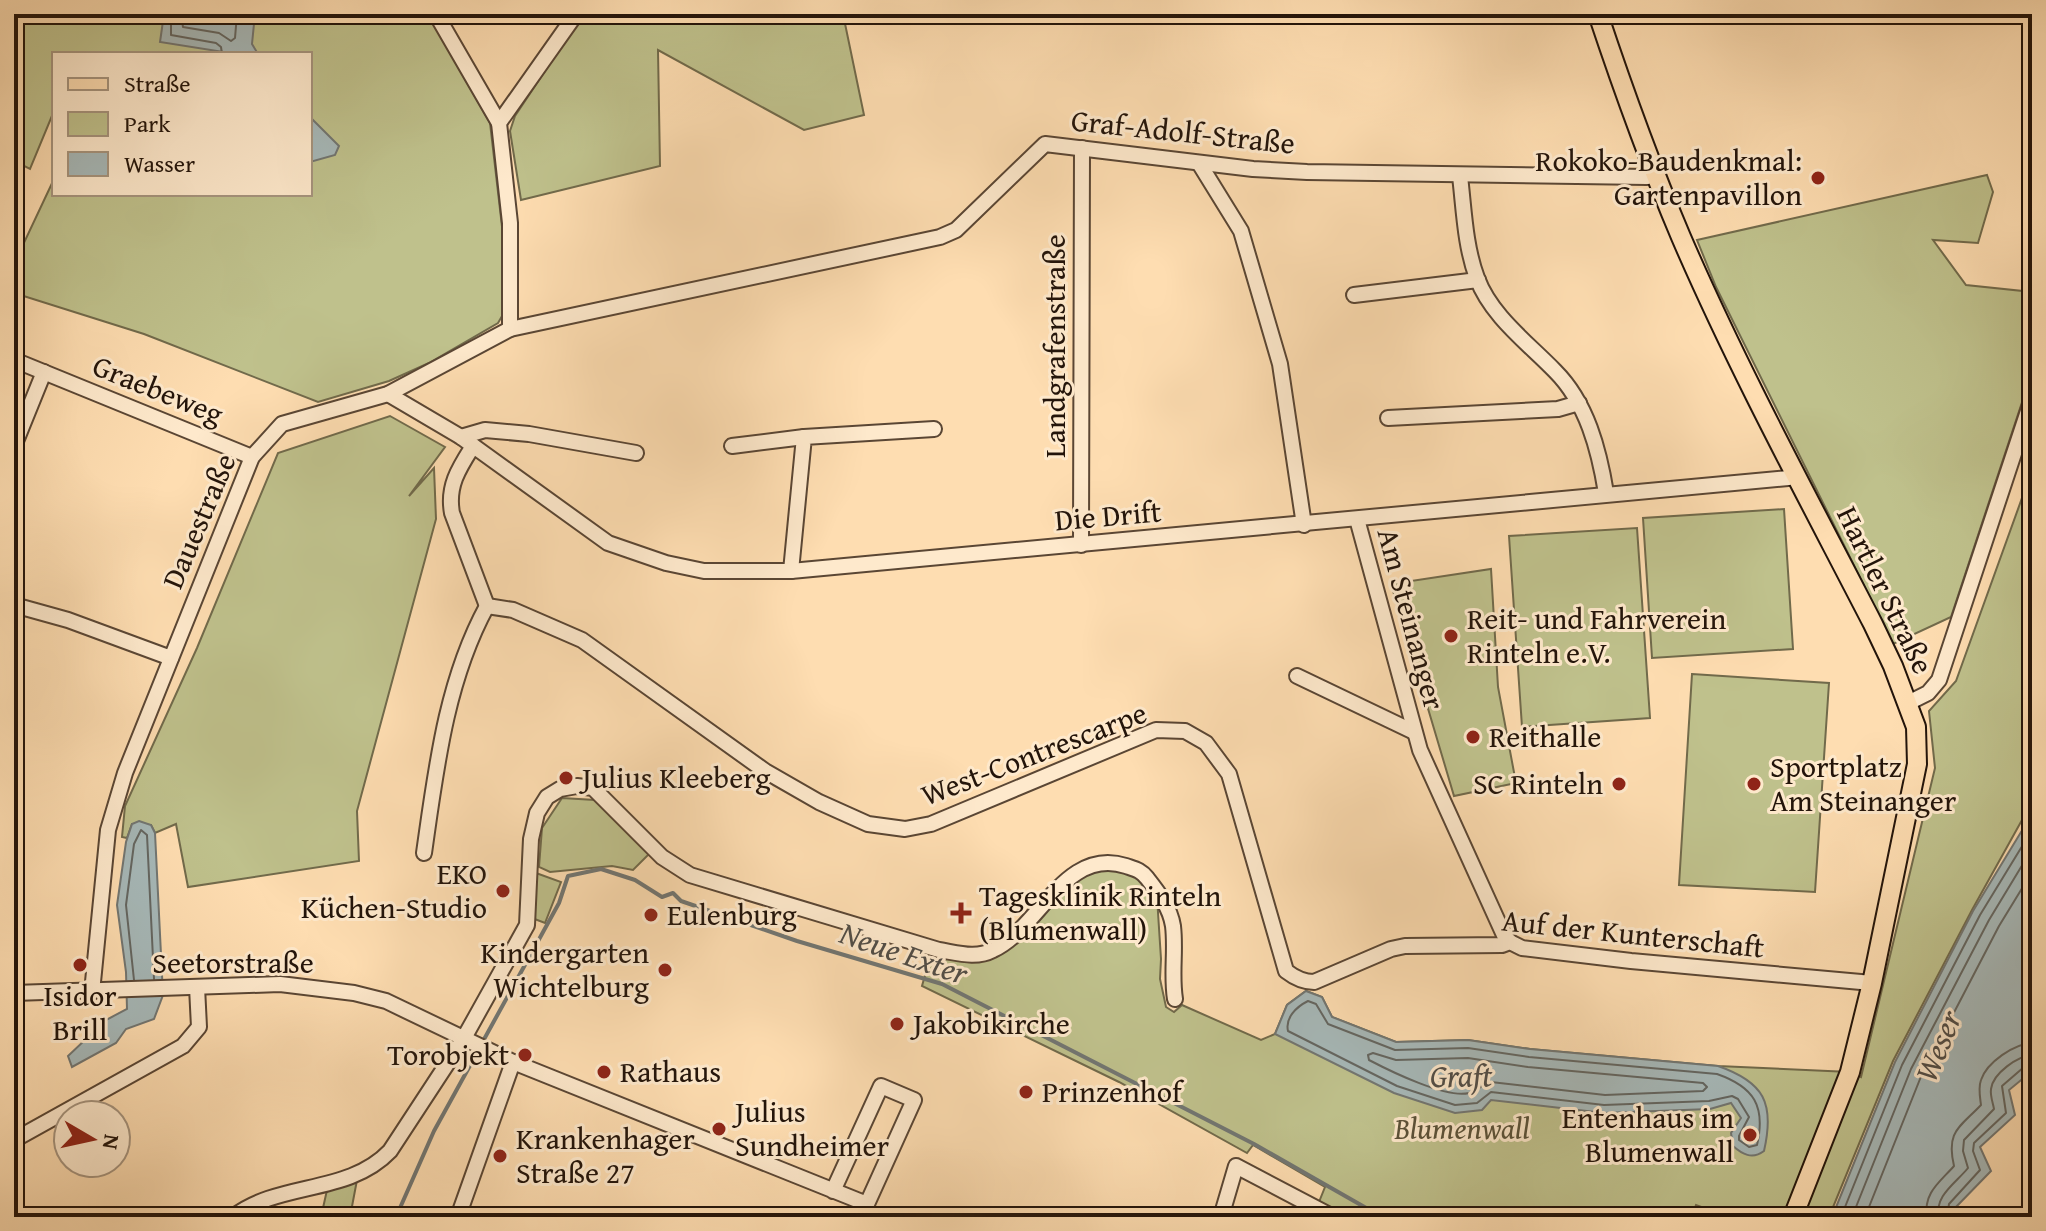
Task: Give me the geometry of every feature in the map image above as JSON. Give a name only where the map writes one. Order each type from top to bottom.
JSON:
[{"type":"main road","name":"Hartler Straße","points":[[1598,14],[1681,237],[1730,344],[1873,624],[1916,727],[1917,764],[1872,983],[1850,1072],[1793,1217]]},
{"type":"street","points":[[436,14],[499,123],[510,223],[510,329]]},
{"type":"street","points":[[499,123],[576,14]]},
{"type":"street","name":"Graf-Adolf-Straße","points":[[510,329],[940,237],[956,230],[1045,144],[1199,163],[1307,172],[1460,176],[1647,177],[1656,174]]},
{"type":"street","name":"Landgrafenstraße","points":[[1081,545],[1082,148]]},
{"type":"street","points":[[1199,163],[1241,231],[1280,364],[1304,525]]},
{"type":"street","points":[[1460,176],[1469,248],[1478,280],[1496,310],[1557,373],[1579,403],[1599,453],[1606,493]]},
{"type":"street","points":[[1354,295],[1478,280]]},
{"type":"street","name":"Dauestraße","points":[[99,991],[108,830],[125,773],[252,457],[282,424],[388,394],[510,329]]},
{"type":"street","name":"Graebeweg","points":[[14,360],[252,457]]},
{"type":"street","name":"Graebeweg","points":[[14,446],[44,372]]},
{"type":"street","name":"Die Drift","points":[[388,394],[467,441],[608,543],[666,563],[704,571],[791,571],[1304,525],[1797,475]]},
{"type":"street","points":[[1908,703],[1928,693],[1939,680],[2032,399]]},
{"type":"street","points":[[1388,418],[1558,409],[1579,403]]},
{"type":"street","points":[[732,446],[804,437],[934,429]]},
{"type":"street","points":[[424,853],[438,759],[453,698],[470,638],[487,606],[452,513],[449,497],[467,441],[485,430],[529,434],[636,453]]},
{"type":"street","points":[[791,571],[804,437]]},
{"type":"street","name":"Am Steinanger","points":[[1357,519],[1414,732],[1504,935],[1510,942]]},
{"type":"street","points":[[14,605],[68,620],[171,658]]},
{"type":"street","name":"West-Contrescarpe","points":[[487,606],[513,610],[582,640],[765,771],[819,802],[868,824],[905,829],[931,824],[1156,730],[1185,731],[1206,743],[1229,774],[1286,971],[1300,980]]},
{"type":"street","name":"Am Steinanger","points":[[1297,676],[1414,732]]},
{"type":"street","points":[[233,1217],[265,1200],[354,1177],[378,1164],[475,1043],[527,925],[531,839],[537,813],[547,797],[560,789],[577,786],[593,788],[662,857],[690,875],[939,950],[975,956],[994,950],[1011,938],[1054,892],[1081,871],[1099,863],[1119,864],[1142,871],[1162,896],[1173,924],[1171,977],[1175,999]]},
{"type":"street","name":"Auf der Kunterschaft","points":[[1300,980],[1314,982],[1405,946],[1502,945],[1510,942],[1522,948],[1631,961],[1872,983]]},
{"type":"street","name":"Seetorstraße","points":[[14,993],[280,984],[332,989],[386,1001],[513,1062],[833,1191],[867,1204],[914,1100],[881,1086],[833,1191]]},
{"type":"street","points":[[14,1140],[183,1046],[199,1027],[197,987]]},
{"type":"street","points":[[458,1217],[513,1062]]},
{"type":"street","points":[[1221,1217],[1236,1166],[1333,1217]]},
{"type":"green space","points":[[14,14],[428,14],[490,123],[504,244],[505,311],[498,323],[429,363],[389,381],[318,402],[144,334],[14,293],[14,264],[52,183],[52,196],[312,196],[312,52],[52,52],[52,116],[30,169],[14,161]]},
{"type":"green space","points":[[583,14],[843,14],[864,115],[804,130],[658,50],[660,166],[521,200],[510,131],[515,116]]},
{"type":"green space","points":[[1987,175],[1993,192],[1978,243],[1933,240],[1966,285],[2032,292],[2032,372],[1951,617],[1893,644],[1716,287],[1697,240]]},
{"type":"green space","points":[[390,416],[445,447],[409,496],[434,468],[436,519],[357,811],[359,861],[188,887],[176,824],[155,833],[151,825],[132,824],[127,838],[122,837],[125,806],[197,648],[278,453]]},
{"type":"green space","name":"Blumenwall","points":[[2032,484],[2032,802],[1893,1061],[1829,1217],[1721,1217],[1721,1214],[1696,1205],[1692,1217],[1346,1217],[1319,1202],[1325,1187],[1253,1145],[1247,1153],[1119,1082],[922,986],[933,947],[994,950],[1081,873],[1123,865],[1145,875],[1157,897],[1160,979],[1166,1007],[1174,1012],[1182,1005],[1261,1040],[1275,1034],[1287,1005],[1306,991],[1322,997],[1332,1017],[1396,1042],[1468,1040],[1530,1049],[1718,1066],[1850,1072],[1861,1077],[1935,768],[1929,711],[1956,681],[2022,498]]},
{"type":"green space","points":[[1784,509],[1793,649],[1652,658],[1643,518]]},
{"type":"green space","points":[[1637,528],[1650,718],[1522,727],[1509,536]]},
{"type":"green space","name":"Reit- und Fahrverein Rinteln e.V.","points":[[1491,569],[1498,687],[1516,783],[1454,796],[1391,584]]},
{"type":"green space","name":"Sportplatz Am Steinanger","points":[[1692,674],[1829,683],[1815,892],[1679,885]]},
{"type":"green space","points":[[562,798],[595,800],[649,854],[633,870],[612,866],[550,872],[539,867],[542,828]]},
{"type":"green space","points":[[536,873],[561,882],[545,923],[532,918]]},
{"type":"green space","points":[[357,1180],[350,1217],[321,1217],[327,1190]]},
{"type":"water","points":[[164,14],[255,14],[252,44],[257,52],[223,52],[160,42]]},
{"type":"water","points":[[312,119],[339,146],[335,155],[312,161]]},
{"type":"water","name":"Weser","points":[[2032,814],[2032,1071],[2009,1090],[2015,1115],[1980,1147],[1991,1171],[1955,1208],[1960,1217],[1832,1217],[1895,1062],[1973,911]]},
{"type":"water","points":[[139,821],[151,825],[155,833],[163,995],[154,1019],[126,1029],[116,1043],[72,1067],[68,1056],[106,1020],[127,1009],[126,972],[117,905],[126,842],[132,824]]},
{"type":"water","name":"Graft","points":[[1306,991],[1322,997],[1332,1017],[1396,1042],[1468,1040],[1530,1049],[1718,1066],[1746,1079],[1762,1096],[1768,1120],[1764,1151],[1747,1155],[1733,1146],[1731,1133],[1741,1118],[1731,1103],[1710,1109],[1604,1113],[1491,1100],[1482,1110],[1455,1113],[1394,1093],[1275,1034],[1287,1005]]},
{"type":"waterway","name":"Neue Exter","points":[[482,1043],[559,903],[568,876],[601,869],[635,880],[662,897],[673,893],[681,901],[797,941],[942,984],[1254,1144],[1382,1217]]},
{"type":"waterway","name":"Neue Exter","points":[[396,1217],[434,1131],[478,1051]]},
{"type":"place","name":"Rokoko-Baudenkmal: Gartenpavillon","points":[[1818,178]]},
{"type":"place","name":"Reit- und Fahrverein Rinteln e.V.","points":[[1451,636]]},
{"type":"place","name":"Reithalle","points":[[1473,737]]},
{"type":"place","name":"Julius Kleeberg","points":[[566,778]]},
{"type":"place","name":"SC Rinteln","points":[[1619,784]]},
{"type":"place","name":"Sportplatz Am Steinanger","points":[[1754,784]]},
{"type":"place","name":"EKO Küchen-Studio","points":[[503,891]]},
{"type":"place","name":"Tagesklinik Rinteln (Blumenwall)","points":[[961,913]]},
{"type":"place","name":"Eulenburg","points":[[651,915]]},
{"type":"place","name":"Isidor Brill","points":[[80,965]]},
{"type":"place","name":"Kindergarten Wichtelburg","points":[[665,970]]},
{"type":"place","name":"Jakobikirche","points":[[897,1024]]},
{"type":"place","name":"Torobjekt","points":[[525,1055]]},
{"type":"place","name":"Rathaus","points":[[604,1072]]},
{"type":"place","name":"Prinzenhof","points":[[1026,1092]]},
{"type":"place","name":"Julius Sundheimer","points":[[719,1129]]},
{"type":"place","name":"Entenhaus im Blumenwall","points":[[1750,1135]]},
{"type":"place","name":"Krankenhager Straße 27","points":[[500,1156]]}]
